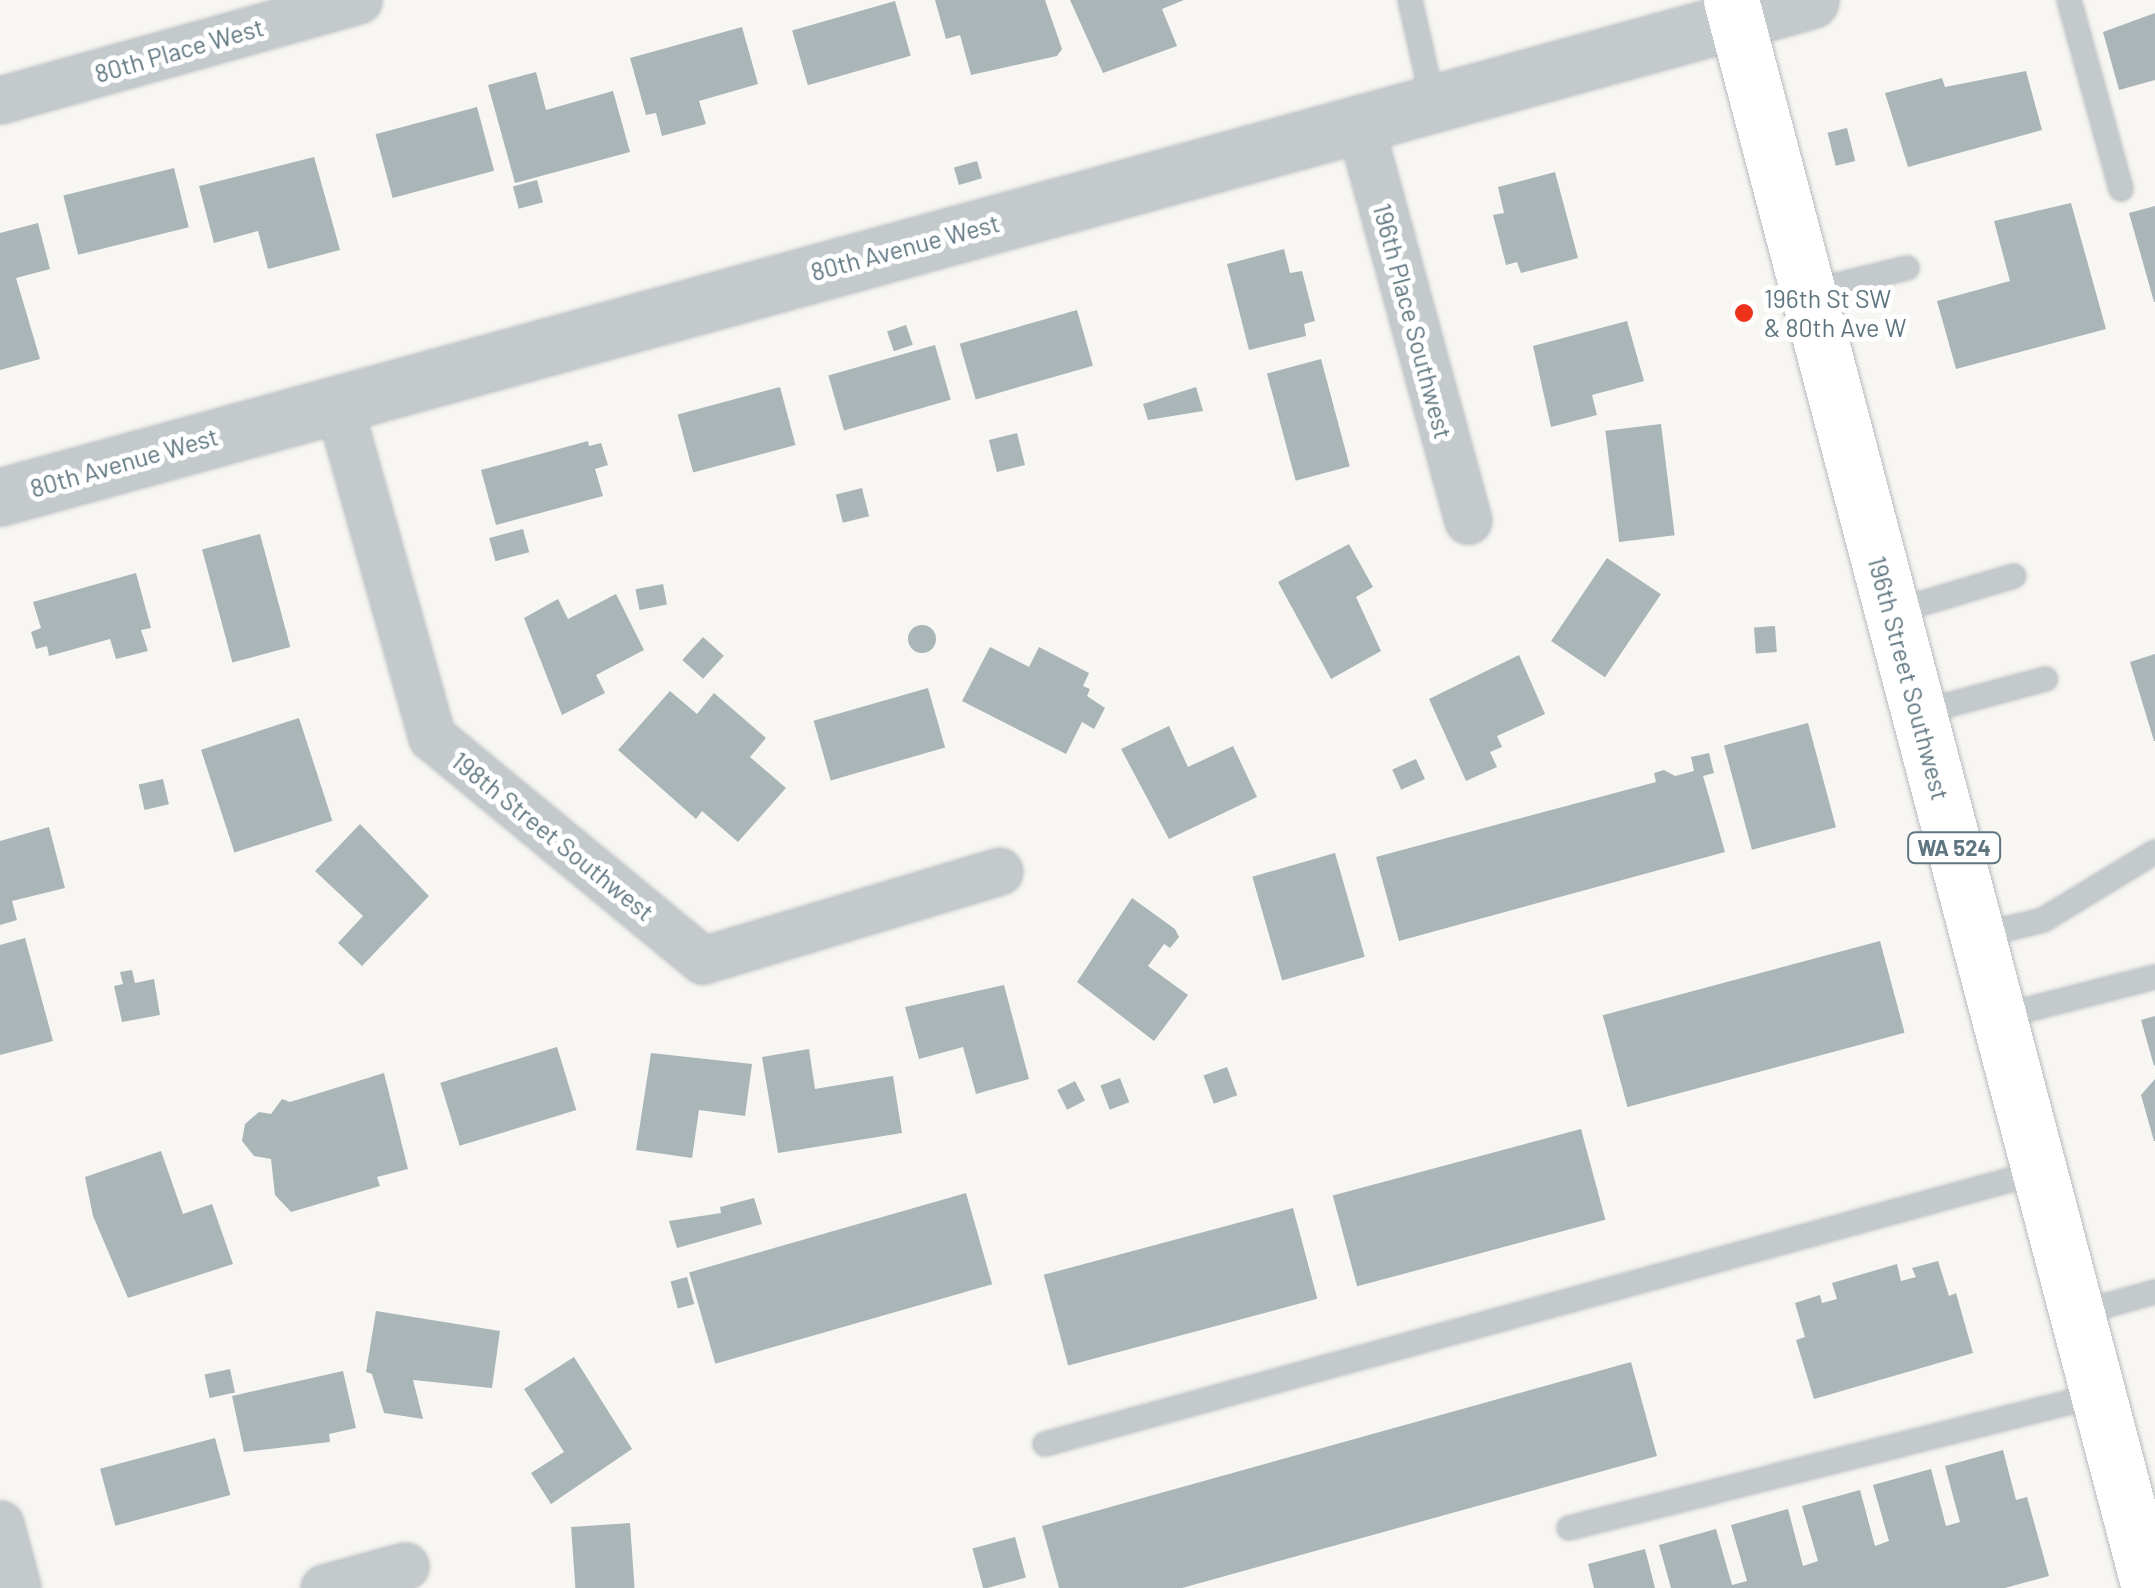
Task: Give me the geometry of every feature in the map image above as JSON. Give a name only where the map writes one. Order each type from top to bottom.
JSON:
[{"type":"main road","name":"196th Street Southwest","points":[[1733,9],[2148,1588]]},
{"type":"street","name":"80th Place West","points":[[0,100],[358,0]]},
{"type":"street","name":"80th Avenue West","points":[[0,497],[1434,102],[1733,9],[1810,0]]},
{"type":"street","name":"196th Place Southwest","points":[[1359,122],[1468,520]]},
{"type":"street","name":"198th Street Southwest","points":[[338,403],[432,737],[703,960],[998,871]]},
{"type":"street","points":[[0,1524],[17,1588]]},
{"type":"street","points":[[324,1588],[405,1566]]},
{"type":"lane","points":[[1410,0],[1434,102]]},
{"type":"lane","points":[[2069,0],[2121,189]]},
{"type":"lane","points":[[1808,292],[1907,268]]},
{"type":"lane","points":[[1892,612],[2014,576]]},
{"type":"lane","points":[[1918,713],[2046,679]]},
{"type":"lane","points":[[1978,936],[2043,920],[2155,852]]},
{"type":"lane","points":[[1998,1016],[2155,977]]},
{"type":"lane","points":[[1045,1444],[2039,1172]]},
{"type":"lane","points":[[2076,1314],[2155,1292]]},
{"type":"lane","points":[[1569,1528],[2098,1395]]},
{"type":"building","points":[[935,0],[1045,0],[1062,49],[1057,56],[971,75],[960,35],[946,39]]},
{"type":"building","points":[[1070,0],[1184,0],[1162,9],[1177,46],[1103,73]]},
{"type":"building","points":[[895,1],[911,56],[808,85],[792,30]]},
{"type":"building","points":[[2155,13],[2155,80],[2119,90],[2103,32]]},
{"type":"building","points":[[742,27],[758,84],[699,101],[706,124],[662,136],[656,113],[646,115],[630,58]]},
{"type":"building","points":[[2026,71],[2042,130],[1908,167],[1885,93],[1942,78],[1945,87]]},
{"type":"building","points":[[536,72],[546,110],[613,91],[630,152],[515,183],[488,85]]},
{"type":"building","points":[[477,107],[494,171],[393,198],[376,134]]},
{"type":"building","points":[[1847,128],[1855,161],[1836,166],[1828,133]]},
{"type":"building","points":[[314,157],[340,250],[268,269],[258,231],[214,243],[199,186]]},
{"type":"building","points":[[977,161],[982,178],[959,185],[954,168]]},
{"type":"building","points":[[174,168],[189,227],[78,255],[63,196]]},
{"type":"building","points":[[1555,172],[1578,258],[1521,273],[1517,262],[1506,265],[1493,215],[1504,213],[1498,187]]},
{"type":"building","points":[[537,180],[543,202],[519,209],[513,186]]},
{"type":"building","points":[[2071,203],[2106,329],[1956,369],[1937,301],[2010,281],[1994,221]]},
{"type":"building","points":[[2155,206],[2155,302],[2154,302],[2129,213]]},
{"type":"building","points":[[38,223],[50,269],[16,278],[40,359],[0,370],[0,233]]},
{"type":"building","points":[[1284,249],[1290,273],[1302,271],[1315,321],[1304,324],[1306,336],[1249,350],[1227,264]]},
{"type":"building","points":[[1077,310],[1093,366],[976,399],[960,344]]},
{"type":"building","points":[[1627,321],[1644,381],[1592,395],[1597,415],[1551,427],[1533,346]]},
{"type":"building","points":[[906,325],[913,345],[894,351],[887,332]]},
{"type":"building","points":[[935,345],[951,400],[844,430],[828,376]]},
{"type":"building","points":[[1321,359],[1350,466],[1296,481],[1267,373]]},
{"type":"building","points":[[780,387],[796,445],[693,472],[678,414]]},
{"type":"building","points":[[1196,387],[1203,411],[1148,420],[1143,404]]},
{"type":"building","points":[[1661,424],[1675,535],[1619,542],[1605,431]]},
{"type":"building","points":[[1017,433],[1025,465],[997,472],[989,440]]},
{"type":"building","points":[[588,441],[589,446],[601,443],[608,465],[595,469],[603,496],[496,525],[481,470]]},
{"type":"building","points":[[862,488],[869,516],[843,523],[836,495]]},
{"type":"building","points":[[523,529],[529,552],[495,561],[489,538]]},
{"type":"building","points":[[260,534],[290,647],[232,663],[202,550]]},
{"type":"building","points":[[1349,544],[1373,587],[1356,597],[1381,651],[1331,679],[1278,582]]},
{"type":"building","points":[[1607,558],[1661,594],[1605,677],[1551,641]]},
{"type":"building","points":[[136,573],[151,628],[141,630],[148,651],[116,659],[110,639],[49,656],[47,646],[36,649],[31,632],[41,628],[33,602]]},
{"type":"building","points":[[663,584],[667,605],[640,610],[636,589]]},
{"type":"building","points":[[616,594],[644,650],[596,675],[605,693],[562,715],[524,618],[558,599],[568,619]]},
{"type":"building","points":[[922,625],[932,629],[936,639],[932,649],[922,653],[912,649],[908,639],[912,629]]},
{"type":"building","points":[[1775,626],[1777,652],[1756,653],[1754,627]]},
{"type":"building","points":[[703,637],[724,656],[703,679],[682,660]]},
{"type":"building","points":[[990,647],[1029,667],[1039,647],[1089,673],[1083,686],[1090,689],[1087,696],[1105,708],[1094,729],[1082,722],[1066,754],[962,701]]},
{"type":"building","points":[[2155,654],[2155,741],[2154,741],[2130,662]]},
{"type":"building","points":[[1519,655],[1545,714],[1497,736],[1502,747],[1490,752],[1497,767],[1466,781],[1429,699]]},
{"type":"building","points":[[928,688],[945,748],[831,780],[814,721]]},
{"type":"building","points":[[670,691],[697,714],[714,693],[766,738],[750,757],[786,788],[738,842],[702,811],[696,819],[618,750]]},
{"type":"building","points":[[299,718],[332,821],[234,853],[201,750]]},
{"type":"building","points":[[1808,723],[1836,827],[1752,850],[1724,746]]},
{"type":"building","points":[[1169,726],[1188,767],[1233,746],[1257,797],[1169,839],[1121,749]]},
{"type":"building","points":[[1709,753],[1714,773],[1703,776],[1725,852],[1399,941],[1376,857],[1656,782],[1654,773],[1664,770],[1675,776],[1694,771],[1691,757]]},
{"type":"building","points":[[1416,759],[1425,779],[1401,790],[1392,770]]},
{"type":"building","points":[[163,779],[169,804],[144,810],[139,785]]},
{"type":"building","points":[[360,824],[429,896],[362,966],[338,943],[363,916],[315,871]]},
{"type":"building","points":[[49,827],[65,888],[12,901],[17,920],[0,925],[0,841]]},
{"type":"building","points":[[1335,853],[1365,957],[1282,981],[1252,877]]},
{"type":"building","points":[[1132,898],[1175,929],[1179,937],[1170,948],[1164,944],[1148,966],[1188,995],[1154,1041],[1077,982]]},
{"type":"building","points":[[25,938],[53,1041],[0,1055],[0,945]]},
{"type":"building","points":[[1880,941],[1905,1033],[1627,1107],[1603,1015]]},
{"type":"building","points":[[132,970],[135,983],[154,979],[160,1015],[122,1022],[114,986],[123,984],[120,972]]},
{"type":"building","points":[[1004,985],[1029,1079],[976,1094],[963,1047],[919,1059],[905,1007]]},
{"type":"building","points":[[2155,1016],[2155,1065],[2154,1066],[2141,1020]]},
{"type":"building","points":[[557,1047],[576,1110],[460,1146],[440,1083]]},
{"type":"building","points":[[809,1049],[815,1089],[893,1076],[902,1133],[778,1153],[762,1057]]},
{"type":"building","points":[[651,1053],[752,1064],[745,1116],[699,1110],[692,1158],[636,1150]]},
{"type":"building","points":[[1227,1067],[1237,1095],[1214,1104],[1204,1076]]},
{"type":"building","points":[[384,1073],[408,1169],[377,1177],[380,1186],[291,1212],[275,1195],[271,1159],[254,1156],[242,1141],[245,1124],[259,1112],[271,1114],[282,1099],[290,1102]]},
{"type":"building","points":[[1120,1078],[1129,1102],[1110,1110],[1100,1086]]},
{"type":"building","points":[[2155,1079],[2155,1141],[2154,1141],[2141,1095]]},
{"type":"building","points":[[1075,1081],[1085,1101],[1067,1110],[1057,1090]]},
{"type":"building","points":[[1581,1129],[1605,1220],[1357,1286],[1333,1196]]},
{"type":"building","points":[[161,1151],[183,1214],[212,1204],[233,1264],[128,1298],[93,1216],[85,1177]]},
{"type":"building","points":[[966,1193],[992,1284],[715,1364],[689,1272]]},
{"type":"building","points":[[754,1198],[762,1224],[677,1248],[669,1221],[721,1213],[720,1207]]},
{"type":"building","points":[[1293,1208],[1317,1299],[1068,1366],[1044,1275]]},
{"type":"building","points":[[1938,1261],[1949,1296],[1956,1293],[1973,1353],[1814,1399],[1796,1340],[1805,1337],[1795,1303],[1820,1295],[1822,1303],[1837,1299],[1832,1283],[1897,1264],[1901,1281],[1916,1277],[1912,1268]]},
{"type":"building","points":[[687,1277],[694,1304],[678,1308],[671,1281]]},
{"type":"building","points":[[376,1311],[500,1331],[492,1388],[413,1380],[423,1419],[384,1413],[372,1374],[366,1372]]},
{"type":"building","points":[[574,1357],[632,1449],[551,1504],[531,1473],[564,1452],[524,1389]]},
{"type":"building","points":[[1631,1362],[1657,1456],[1182,1588],[1059,1588],[1042,1526]]},
{"type":"building","points":[[230,1369],[235,1392],[210,1398],[205,1374]]},
{"type":"building","points":[[343,1371],[356,1428],[329,1434],[330,1442],[244,1452],[232,1396]]},
{"type":"building","points":[[215,1438],[230,1495],[115,1526],[100,1469]]},
{"type":"building","points":[[2003,1450],[2016,1500],[2027,1497],[2049,1576],[2005,1588],[1671,1588],[1659,1545],[1716,1529],[1732,1585],[1747,1581],[1731,1525],[1788,1509],[1803,1566],[1818,1561],[1802,1506],[1860,1490],[1875,1546],[1889,1541],[1873,1485],[1931,1469],[1946,1526],[1960,1522],[1945,1466]]},
{"type":"building","points":[[630,1523],[635,1588],[575,1588],[571,1527]]},
{"type":"building","points":[[1015,1537],[1026,1578],[983,1588],[972,1548]]},
{"type":"building","points":[[1645,1549],[1655,1588],[1594,1588],[1588,1564]]},
{"type":"place","name":"196th St SW & 80th Ave W","points":[[1744,313]]}]
